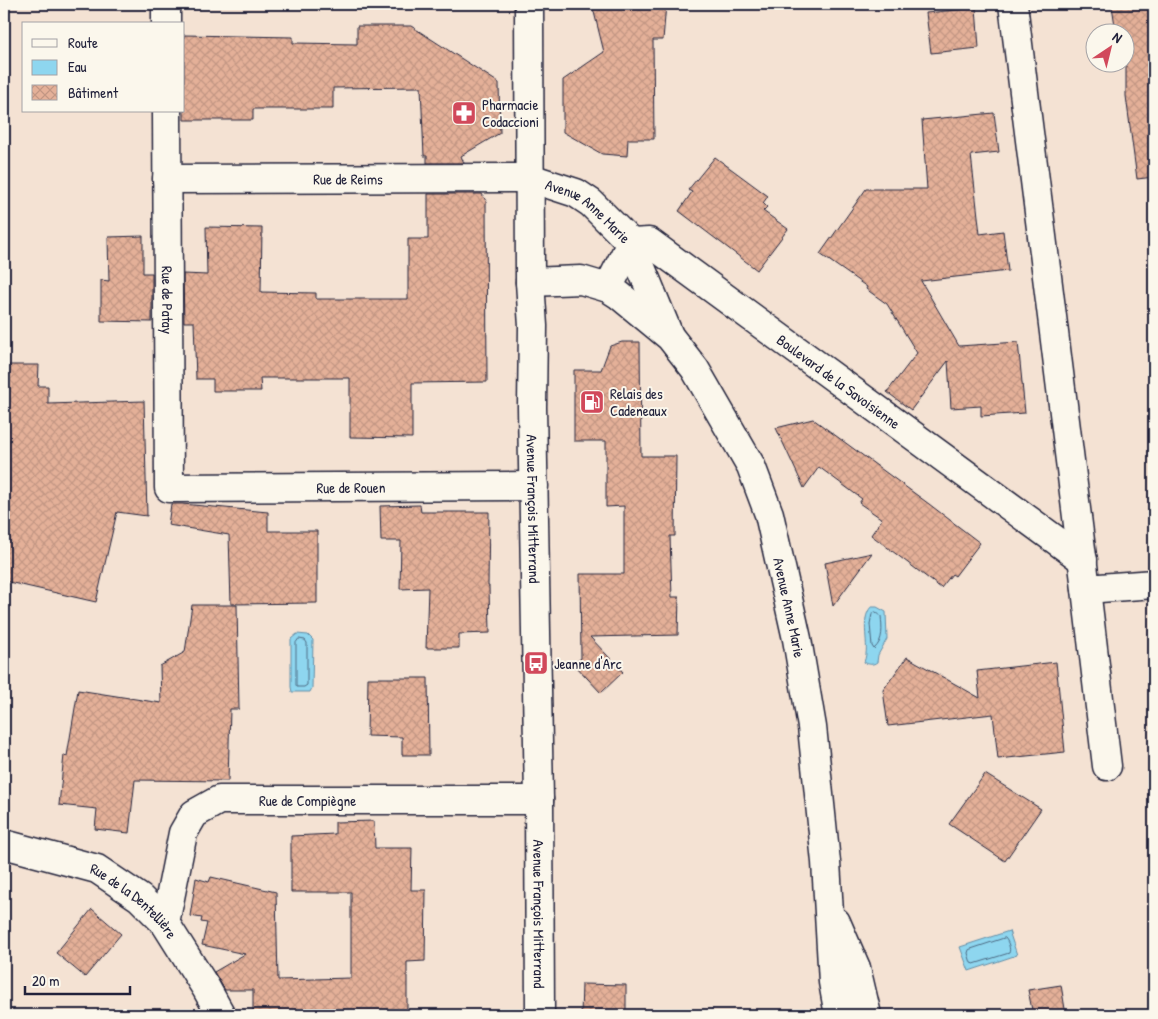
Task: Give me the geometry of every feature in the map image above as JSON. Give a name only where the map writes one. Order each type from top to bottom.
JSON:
[{"type":"street","points":[[166,4],[166,22]]},
{"type":"street","name":"Avenue François Mitterrand","points":[[530,4],[530,282],[533,317],[532,407],[539,800],[540,1015]]},
{"type":"street","points":[[1013,4],[1107,766]]},
{"type":"street","name":"Rue de Patay","points":[[167,112],[169,488]]},
{"type":"street","name":"Rue de Reims","points":[[168,179],[530,178]]},
{"type":"street","name":"Avenue Anne Marie","points":[[530,178],[576,193],[591,203],[631,243],[670,337]]},
{"type":"street","name":"Boulevard de la Savoisienne","points":[[631,243],[649,242],[1083,560]]},
{"type":"street","points":[[608,288],[631,243]]},
{"type":"street","name":"Avenue Anne Marie","points":[[530,282],[581,280],[608,288],[670,337],[695,369],[751,466],[769,514],[797,639],[812,727],[826,862],[833,982],[839,1015]]},
{"type":"street","name":"Rue de Rouen","points":[[169,488],[534,486]]},
{"type":"street","points":[[1086,589],[1154,584]]},
{"type":"street","name":"Rue de Compiègne","points":[[165,923],[182,833],[194,814],[218,800],[539,800]]},
{"type":"street","name":"Rue de la Dentellière","points":[[4,844],[97,869],[140,898],[165,923],[221,1015]]},
{"type":"street","name":"Avenue Anne Marie","points":[[829,904],[856,968],[867,1015]]},
{"type":"water","points":[[871,607],[877,607],[886,612],[887,639],[878,655],[877,662],[868,664],[864,662],[866,655],[865,626]]},
{"type":"water","points":[[297,634],[308,635],[313,640],[312,688],[310,692],[292,692],[291,639]]},
{"type":"water","points":[[1009,931],[1017,955],[969,971],[960,947]]},
{"type":"building","points":[[592,4],[666,4],[663,40],[653,40],[654,139],[628,139],[627,156],[602,154],[563,132],[563,80],[604,52]]},
{"type":"building","points":[[1154,4],[1154,177],[1137,179],[1126,96],[1126,72],[1136,72],[1136,22],[1114,22],[1112,6]]},
{"type":"building","points":[[976,8],[979,48],[931,53],[926,13]]},
{"type":"building","points":[[357,26],[411,26],[499,83],[500,133],[461,156],[464,163],[427,163],[427,156],[424,156],[421,87],[333,88],[333,109],[253,109],[253,120],[184,120],[185,35],[293,37],[293,43],[357,44]]},
{"type":"building","points":[[994,113],[999,152],[971,155],[980,234],[1003,231],[1008,271],[921,281],[959,346],[1018,342],[1025,413],[981,416],[981,406],[951,408],[948,361],[911,410],[887,392],[917,353],[887,304],[866,289],[867,287],[820,254],[866,189],[927,189],[922,120]]},
{"type":"building","points":[[715,157],[768,196],[763,203],[767,207],[763,211],[788,229],[757,270],[679,211],[692,192],[688,190]]},
{"type":"building","points":[[428,194],[482,194],[486,201],[487,382],[412,383],[412,438],[350,437],[350,378],[260,378],[261,391],[213,391],[213,379],[196,379],[194,322],[184,322],[183,274],[207,275],[206,227],[262,228],[261,292],[316,293],[316,299],[408,299],[408,239],[428,239]]},
{"type":"building","points":[[143,236],[143,273],[152,273],[152,322],[101,321],[101,280],[109,281],[108,237]]},
{"type":"building","points":[[622,342],[640,342],[641,456],[676,456],[675,536],[670,536],[672,597],[679,597],[678,635],[590,637],[623,672],[601,693],[574,664],[581,658],[580,574],[624,574],[624,506],[606,507],[606,441],[574,441],[574,370],[601,370],[610,346]]},
{"type":"building","points":[[4,365],[39,365],[38,386],[48,386],[48,404],[144,401],[147,516],[117,512],[96,602],[4,581]]},
{"type":"building","points":[[813,419],[980,543],[955,576],[952,574],[941,588],[871,535],[882,519],[859,503],[862,499],[819,467],[804,488],[776,428]]},
{"type":"building","points":[[171,504],[268,512],[268,531],[317,531],[317,603],[231,604],[229,535],[168,525]]},
{"type":"building","points":[[420,505],[421,512],[489,512],[488,586],[490,633],[459,634],[459,648],[426,648],[428,588],[400,589],[401,541],[381,541],[380,506]]},
{"type":"building","points":[[872,553],[833,606],[825,563]]},
{"type":"building","points":[[192,605],[237,605],[239,709],[230,709],[228,781],[135,780],[129,833],[95,829],[97,809],[59,805],[64,755],[67,756],[78,690],[161,703],[160,666],[185,652]]},
{"type":"building","points":[[907,657],[980,698],[977,671],[1056,662],[1065,752],[998,759],[993,714],[888,726],[883,690]]},
{"type":"building","points":[[368,678],[428,678],[429,755],[402,755],[402,737],[367,736]]},
{"type":"building","points":[[985,774],[1041,809],[1005,861],[949,824]]},
{"type":"building","points":[[374,821],[375,848],[412,848],[411,890],[426,890],[425,961],[407,962],[407,1012],[393,1013],[393,1015],[253,1015],[253,990],[225,990],[214,972],[245,954],[202,945],[207,923],[201,922],[202,918],[190,916],[196,878],[209,882],[211,877],[276,892],[278,980],[351,978],[351,892],[291,892],[291,836],[335,834],[335,822]]},
{"type":"building","points":[[92,909],[121,934],[85,977],[56,953]]},
{"type":"building","points":[[582,984],[626,985],[626,1015],[581,1015]]},
{"type":"building","points":[[1061,985],[1066,1015],[1033,1015],[1028,990]]},
{"type":"place","name":"Pharmacie Codaccioni","points":[[464,113]]},
{"type":"place","name":"Relais des Cadeneaux","points":[[592,402]]},
{"type":"place","name":"Jeanne d'Arc","points":[[536,663]]}]
